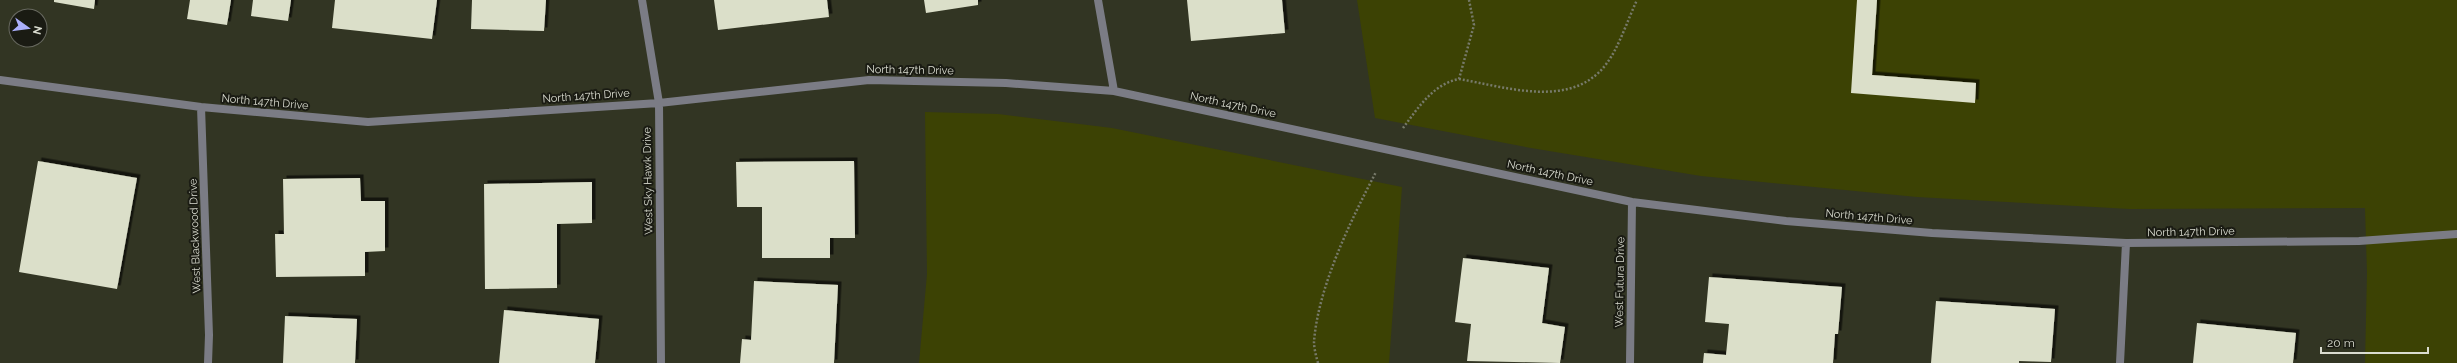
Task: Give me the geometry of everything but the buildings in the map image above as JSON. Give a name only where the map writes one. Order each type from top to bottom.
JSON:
[{"type":"street","name":"West Sky Hawk Drive","points":[[642,0],[659,103],[661,363]]},
{"type":"street","points":[[1098,0],[1114,91]]},
{"type":"street","name":"North 147th Drive","points":[[0,80],[201,107],[368,122],[659,103],[869,80],[1006,83],[1114,91],[1632,202],[1794,221],[1932,233],[2126,244],[2359,241],[2457,234]]},
{"type":"street","name":"West Blackwood Drive","points":[[201,107],[209,335],[208,363]]},
{"type":"street","name":"West Futura Drive","points":[[1630,363],[1632,202]]},
{"type":"street","points":[[2120,363],[2126,244]]},
{"type":"path","points":[[1459,79],[1474,25],[1469,0]]},
{"type":"path","points":[[1318,363],[1314,343],[1325,291],[1353,216],[1387,149],[1436,88],[1447,81],[1459,79],[1540,91],[1567,91],[1586,83],[1607,63],[1637,0]]},
{"type":"green space","points":[[1357,0],[2457,0],[2457,363],[2365,363],[2367,273],[2365,208],[2130,209],[1917,197],[1701,176],[1531,148],[1375,118]]},
{"type":"green space","points":[[925,112],[998,114],[1112,128],[1402,187],[1389,363],[919,363],[927,274]]}]
